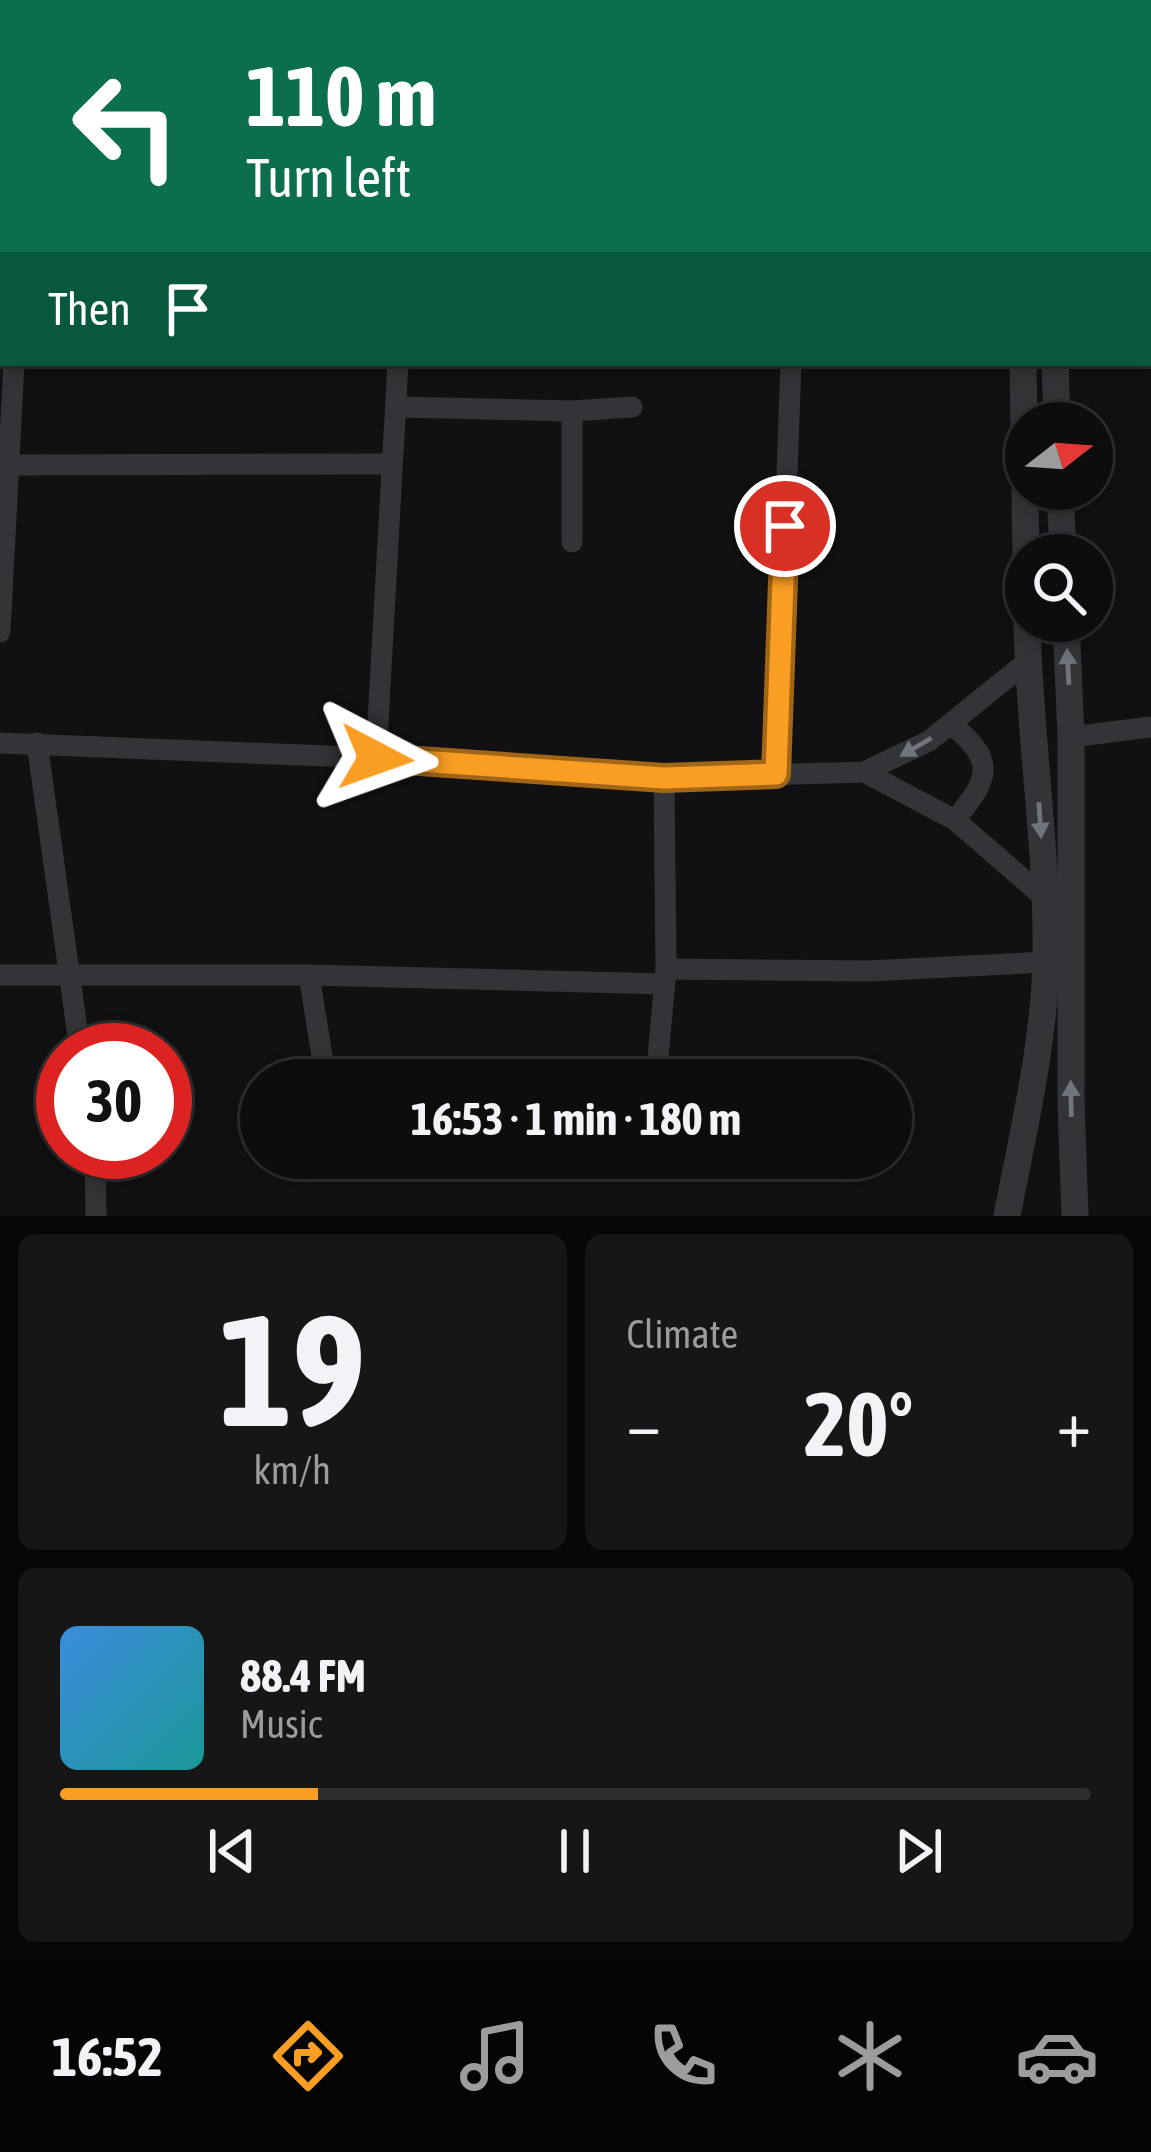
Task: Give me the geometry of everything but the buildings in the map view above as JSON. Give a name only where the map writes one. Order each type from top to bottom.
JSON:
[{"type":"street","points":[[0,632],[14,366]]},
{"type":"street","points":[[376,758],[398,366]]},
{"type":"street","points":[[776,774],[791,366]]},
{"type":"street","points":[[1024,366],[1026,534]]},
{"type":"street","points":[[1055,366],[1056,402]]},
{"type":"street","points":[[396,407],[572,411],[632,407]]},
{"type":"street","points":[[572,411],[572,542]]},
{"type":"street","points":[[10,465],[392,464]]},
{"type":"street","points":[[1007,1216],[1046,962],[1028,642]]},
{"type":"street","points":[[1067,642],[1076,1216]]},
{"type":"street","points":[[0,743],[376,758],[664,778],[864,772],[901,757],[952,725],[1028,661]]},
{"type":"street","points":[[952,725],[980,751],[984,762],[978,790],[955,820]]},
{"type":"street","points":[[1071,737],[1151,727]]},
{"type":"street","points":[[37,743],[76,1023]]},
{"type":"street","points":[[864,772],[955,820],[1045,898]]},
{"type":"street","points":[[658,1059],[665,977],[664,778]]},
{"type":"street","points":[[0,975],[665,977],[1046,962]]},
{"type":"street","points":[[309,975],[323,1059]]},
{"type":"street","points":[[95,1179],[96,1216]]},
{"type":"route","points":[[376,758],[664,778],[776,774],[785,526]]}]
